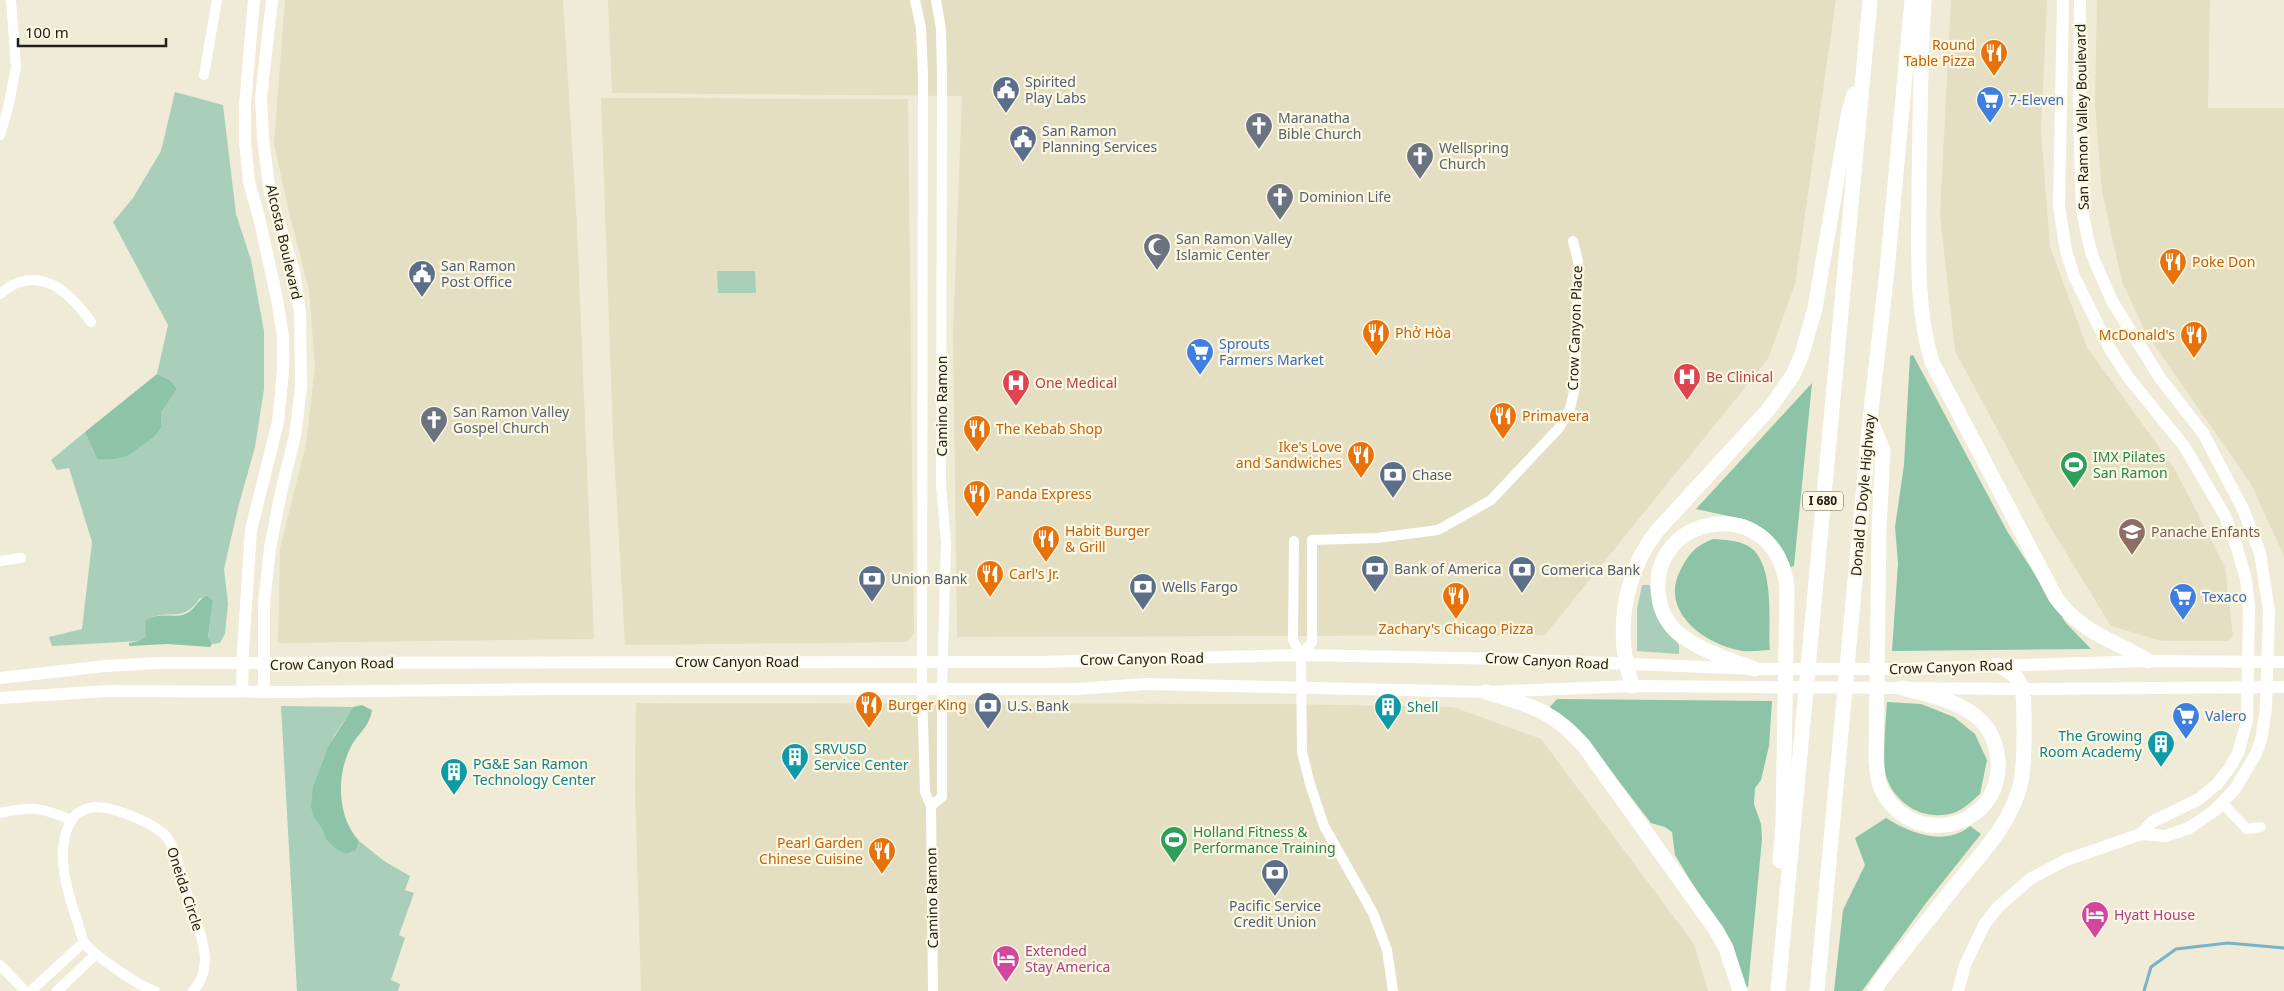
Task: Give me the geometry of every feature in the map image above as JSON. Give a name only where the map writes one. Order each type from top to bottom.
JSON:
[{"type":"highway","name":"I 680","points":[[1778,991],[1870,0]]},
{"type":"highway","name":"Donald D Doyle Highway","points":[[1817,991],[1870,419],[1888,271],[1912,0]]},
{"type":"highway","points":[[1924,0],[1920,73],[1918,271],[1921,320],[1932,362],[2056,598],[2067,613],[2080,625],[2148,661]]},
{"type":"highway","points":[[1632,686],[1624,648],[1627,594],[1638,561],[1646,545],[1769,409],[1793,375],[1802,354],[1815,308],[1848,116],[1864,62]]},
{"type":"highway","points":[[1870,419],[1883,450],[1879,530],[1879,649],[1876,760],[1878,780],[1884,795],[1895,809],[1908,819],[1924,826],[1958,823],[1976,813],[1988,801],[1995,786],[1999,770],[1998,754],[1992,735],[1980,720],[1966,710],[1903,688]]},
{"type":"highway","points":[[1755,669],[1697,646],[1681,635],[1668,621],[1660,605],[1657,589],[1659,573],[1664,559],[1683,536],[1697,528],[1711,524],[1728,523],[1744,527],[1759,534],[1771,544],[1780,558],[1785,572],[1787,588],[1782,824],[1776,902],[1783,940]]},
{"type":"highway","points":[[1874,991],[1883,977],[1991,841],[2014,802],[2021,782],[2024,759],[2022,689],[2016,676],[2008,669],[1997,665]]},
{"type":"highway","points":[[1486,692],[1543,711],[1572,731],[1716,930],[1726,948],[1740,991]]},
{"type":"main road","name":"Alcosta Boulevard","points":[[242,691],[251,530],[278,422],[283,371],[283,337],[277,299],[260,217],[249,182],[244,141],[245,105],[254,0]]},
{"type":"main road","name":"Alcosta Boulevard","points":[[264,692],[264,604],[270,548],[295,436],[302,379],[300,313],[294,271],[270,193],[263,139],[261,98],[272,0]]},
{"type":"main road","name":"San Ramon Valley Boulevard","points":[[2063,0],[2059,206],[2066,251],[2074,276],[2110,349],[2128,377],[2184,446],[2225,516],[2238,548],[2246,579],[2249,607],[2247,722],[2243,740],[2229,769],[2217,784],[2199,800],[2152,822],[2141,834]]},
{"type":"main road","name":"San Ramon Valley Boulevard","points":[[1958,991],[1973,944],[1997,908],[2012,892],[2055,864],[2141,834],[2166,836],[2189,828],[2203,820],[2235,789],[2256,754],[2261,740],[2268,662],[2269,611],[2260,553],[2243,509],[2203,434],[2160,378],[2112,301],[2092,254],[2082,209],[2079,113],[2080,0]]},
{"type":"main road","name":"Crow Canyon Road","points":[[0,678],[105,666],[159,663],[265,665],[294,662],[922,660],[1039,662],[1301,655],[1505,659],[1755,669],[1905,669],[2148,661],[2284,662]]},
{"type":"main road","name":"Crow Canyon Road","points":[[0,698],[109,691],[1077,689],[1146,684],[1486,692],[1632,686],[2022,689],[2284,687]]},
{"type":"main road","points":[[0,705],[15,704],[42,696]]},
{"type":"street","points":[[0,135],[8,108],[16,66],[10,0]]},
{"type":"street","points":[[204,75],[217,0]]},
{"type":"street","name":"Camino Ramon","points":[[916,0],[921,28],[923,75],[922,689],[925,792],[931,806],[933,991]]},
{"type":"street","name":"Camino Ramon","points":[[931,806],[942,797],[942,689],[946,542],[941,485],[942,75],[941,29],[936,0]]},
{"type":"street","name":"Crow Canyon Place","points":[[1301,655],[1312,642],[1312,540],[1377,538],[1438,530],[1490,500],[1559,428],[1570,409],[1575,387],[1578,261],[1573,241]]},
{"type":"street","points":[[0,294],[16,283],[34,279],[57,286],[78,303],[91,322]]},
{"type":"street","points":[[1294,541],[1293,640],[1301,655],[1303,687],[1302,752],[1324,826],[1373,913],[1387,950],[1393,991]]},
{"type":"street","points":[[0,561],[22,558]]},
{"type":"street","points":[[2222,803],[2247,829],[2261,827]]},
{"type":"street","name":"Oneida Circle","points":[[71,820],[82,811],[96,807],[123,813],[149,824],[169,840],[205,949],[206,968],[202,982],[193,991]]},
{"type":"street","points":[[0,813],[27,808],[47,810],[71,820],[64,839],[63,862],[69,895],[84,942],[95,955],[155,991]]},
{"type":"street","points":[[31,991],[84,942]]},
{"type":"street","points":[[57,991],[95,955]]},
{"type":"street","points":[[0,965],[25,991]]},
{"type":"shaded area","points":[[285,0],[563,0],[577,227],[594,639],[278,643],[280,548],[306,444],[315,367],[309,290],[274,144]]},
{"type":"shaded area","points":[[608,0],[1836,0],[1795,284],[1768,359],[1545,635],[957,637],[953,334],[962,96],[612,93]]},
{"type":"shaded area","points":[[1951,0],[2047,0],[2041,131],[2050,247],[2087,347],[2174,468],[2225,567],[2233,636],[2228,641],[2162,641],[2111,626],[2046,520],[1955,351],[1940,215]]},
{"type":"shaded area","points":[[2097,0],[2210,0],[2208,108],[2284,108],[2284,556],[2251,484],[2146,333],[2122,282],[2102,192],[2095,106]]},
{"type":"shaded area","points":[[601,98],[908,99],[914,633],[907,642],[625,645],[613,435]]},
{"type":"shaded area","points":[[636,703],[1280,704],[1453,707],[1541,739],[1694,944],[1708,991],[641,991],[635,789]]},
{"type":"green space","points":[[175,92],[223,105],[236,214],[251,260],[264,331],[264,389],[255,447],[224,569],[228,603],[225,634],[220,643],[212,644],[208,637],[213,601],[200,598],[193,606],[181,614],[161,615],[146,621],[146,636],[139,641],[52,646],[49,637],[82,629],[92,542],[69,468],[57,470],[51,460],[85,432],[97,459],[128,456],[154,437],[162,427],[161,413],[177,389],[170,380],[157,374],[168,325],[113,222],[133,198],[161,151]]},
{"type":"green space","points":[[717,271],[755,271],[756,293],[718,293]]},
{"type":"green space","points":[[1913,355],[2007,531],[2066,623],[2091,649],[1892,651],[1898,563],[1895,527],[1904,465],[1910,356]]},
{"type":"green space","points":[[157,374],[170,380],[177,389],[161,413],[162,427],[154,437],[128,456],[114,459],[97,459],[85,432]]},
{"type":"green space","points":[[1812,383],[1794,566],[1790,567],[1770,534],[1747,520],[1696,509]]},
{"type":"green space","points":[[1713,539],[1736,541],[1748,546],[1757,554],[1763,565],[1769,594],[1770,650],[1743,651],[1714,642],[1689,624],[1680,612],[1676,599],[1676,584],[1681,569],[1694,550]]},
{"type":"green space","points":[[1642,585],[1650,585],[1657,617],[1679,645],[1679,654],[1637,651],[1637,609]]},
{"type":"green space","points":[[207,596],[213,601],[208,637],[212,644],[210,647],[168,644],[129,646],[129,643],[139,641],[146,636],[145,621],[156,616],[185,614]]},
{"type":"green space","points":[[1557,699],[1772,701],[1769,746],[1761,780],[1755,788],[1754,804],[1761,824],[1762,839],[1748,987],[1743,986],[1697,891],[1675,855],[1672,832],[1665,827],[1651,823],[1587,740],[1549,708]]},
{"type":"green space","points":[[1887,702],[1921,704],[1954,717],[1975,734],[1987,760],[1980,794],[1959,811],[1945,815],[1923,813],[1904,803],[1890,786],[1886,776],[1884,761]]},
{"type":"green space","points":[[362,705],[372,710],[371,715],[347,754],[341,780],[341,793],[346,819],[351,831],[359,841],[356,850],[346,854],[335,848],[326,839],[314,818],[311,807],[313,787],[328,747],[353,707]]},
{"type":"green space","points":[[281,706],[353,707],[334,736],[323,760],[314,818],[326,839],[356,850],[359,841],[384,861],[410,876],[405,890],[414,893],[399,935],[405,938],[391,980],[400,984],[398,991],[297,991]]},
{"type":"green space","points":[[1886,818],[1906,829],[1928,836],[1950,836],[1970,826],[1981,834],[1926,903],[1862,991],[1834,991],[1843,910],[1865,865],[1855,838]]},
{"type":"waterway","points":[[2144,991],[2151,967],[2176,949],[2228,943],[2284,948]]},
{"type":"place","name":"Round Table Pizza","points":[[1994,77]]},
{"type":"place","name":"Spirited Play Labs","points":[[1006,114]]},
{"type":"place","name":"7-Eleven","points":[[1990,124]]},
{"type":"place","name":"Maranatha Bible Church","points":[[1259,150]]},
{"type":"place","name":"San Ramon Planning Services","points":[[1023,163]]},
{"type":"place","name":"Wellspring Church","points":[[1420,180]]},
{"type":"place","name":"Dominion Life","points":[[1280,221]]},
{"type":"place","name":"San Ramon Valley Islamic Center","points":[[1157,271]]},
{"type":"place","name":"Poke Don","points":[[2173,286]]},
{"type":"place","name":"San Ramon Post Office","points":[[422,298]]},
{"type":"place","name":"Phở Hòa","points":[[1376,357]]},
{"type":"place","name":"McDonald's","points":[[2194,359]]},
{"type":"place","name":"Sprouts Farmers Market","points":[[1200,376]]},
{"type":"place","name":"Be Clinical","points":[[1687,401]]},
{"type":"place","name":"One Medical","points":[[1016,407]]},
{"type":"place","name":"Primavera","points":[[1503,440]]},
{"type":"place","name":"San Ramon Valley Gospel Church","points":[[434,444]]},
{"type":"place","name":"The Kebab Shop","points":[[977,453]]},
{"type":"place","name":"Ike's Love and Sandwiches","points":[[1361,479]]},
{"type":"place","name":"IMX Pilates San Ramon","points":[[2074,489]]},
{"type":"place","name":"Chase","points":[[1393,499]]},
{"type":"place","name":"Panda Express","points":[[977,518]]},
{"type":"place","name":"Panache Enfants","points":[[2132,556]]},
{"type":"place","name":"Habit Burger & Grill","points":[[1046,563]]},
{"type":"place","name":"Bank of America","points":[[1375,593]]},
{"type":"place","name":"Comerica Bank","points":[[1522,594]]},
{"type":"place","name":"Carl's Jr.","points":[[990,598]]},
{"type":"place","name":"Union Bank","points":[[872,603]]},
{"type":"place","name":"Wells Fargo","points":[[1143,611]]},
{"type":"place","name":"Zachary's Chicago Pizza","points":[[1456,620]]},
{"type":"place","name":"Texaco","points":[[2183,621]]},
{"type":"place","name":"Burger King","points":[[869,729]]},
{"type":"place","name":"U.S. Bank","points":[[988,730]]},
{"type":"place","name":"Shell","points":[[1388,731]]},
{"type":"place","name":"Valero","points":[[2186,740]]},
{"type":"place","name":"The Growing Room Academy","points":[[2161,768]]},
{"type":"place","name":"SRVUSD Service Center","points":[[795,781]]},
{"type":"place","name":"PG&E San Ramon Technology Center","points":[[454,796]]},
{"type":"place","name":"Holland Fitness & Performance Training","points":[[1174,864]]},
{"type":"place","name":"Pearl Garden Chinese Cuisine","points":[[882,875]]},
{"type":"place","name":"Pacific Service Credit Union","points":[[1275,897]]},
{"type":"place","name":"Hyatt House","points":[[2095,939]]},
{"type":"place","name":"Extended Stay America","points":[[1006,983]]}]
